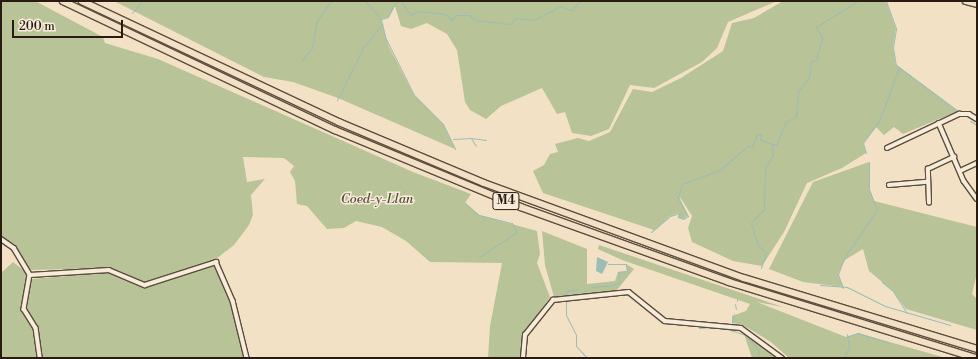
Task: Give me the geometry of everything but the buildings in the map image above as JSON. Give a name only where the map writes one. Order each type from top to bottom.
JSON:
[{"type":"highway","name":"M4","points":[[63,1],[328,127],[521,207],[736,284],[976,358]]},
{"type":"highway","name":"M4","points":[[82,1],[318,113],[484,183],[744,278],[974,348]]},
{"type":"main road","points":[[965,1],[977,4]]},
{"type":"street","points":[[887,148],[962,113],[977,119]]},
{"type":"street","points":[[939,123],[960,171],[977,199]]},
{"type":"street","points":[[929,203],[928,182],[930,166],[954,157]]},
{"type":"street","points":[[960,171],[977,163]]},
{"type":"street","points":[[889,185],[928,182]]},
{"type":"street","points":[[1,239],[14,248],[30,275],[24,309],[36,328],[40,358]]},
{"type":"street","points":[[30,275],[109,270],[145,286],[216,262],[232,302],[247,358]]},
{"type":"street","points":[[523,358],[525,335],[553,300],[629,292],[665,321],[741,328],[782,358]]},
{"type":"green space","name":"Coed-y-Llan","points":[[1,1],[35,1],[103,37],[105,43],[158,59],[413,172],[471,194],[465,203],[479,215],[537,231],[540,254],[537,263],[550,297],[522,338],[521,358],[488,358],[490,326],[502,263],[430,262],[406,241],[382,227],[356,221],[344,228],[327,229],[307,206],[297,204],[295,181],[290,172],[294,166],[284,158],[243,157],[247,182],[265,179],[251,195],[253,215],[249,225],[234,245],[216,259],[146,284],[107,268],[31,270],[18,250],[1,237]]},
{"type":"green space","points":[[114,1],[777,1],[728,22],[717,48],[702,62],[654,88],[630,85],[609,129],[591,136],[572,133],[565,112],[557,114],[542,88],[501,106],[486,119],[470,110],[465,102],[457,50],[447,34],[427,23],[411,29],[401,26],[395,6],[389,17],[381,19],[389,47],[414,95],[443,124],[455,149],[338,98],[293,82],[264,77]]},
{"type":"green space","points":[[783,1],[886,1],[896,29],[893,47],[896,65],[958,111],[903,134],[894,127],[884,135],[876,127],[863,143],[866,153],[842,168],[807,183],[784,232],[762,266],[733,261],[692,242],[688,228],[692,216],[678,194],[688,216],[683,219],[678,217],[679,213],[670,216],[654,230],[543,193],[533,171],[544,165],[550,154],[558,152],[555,144],[578,138],[589,141],[610,132],[633,89],[652,92],[681,78],[723,51],[732,23],[754,18]]},
{"type":"green space","points":[[869,162],[869,189],[874,201],[977,227],[977,273],[972,294],[977,299],[977,330],[906,309],[893,291],[869,271],[863,249],[845,260],[838,274],[843,287],[803,282],[769,269],[813,182]]},
{"type":"green space","points":[[542,231],[587,249],[587,284],[615,281],[618,272],[627,271],[626,264],[634,269],[617,290],[603,296],[554,297],[545,265]]},
{"type":"green space","points":[[599,245],[783,307],[757,302],[846,337],[858,333],[946,358],[789,358],[771,342],[743,325],[732,323],[732,316],[746,311],[750,304],[622,260],[598,249]]},
{"type":"green space","points":[[13,262],[30,275],[24,309],[36,328],[40,358],[1,358],[1,273]]},
{"type":"green space","points":[[213,265],[231,300],[246,358],[42,358],[38,328],[26,309],[32,279],[111,272],[144,287]]},
{"type":"green space","points":[[743,331],[766,346],[779,358],[752,358]]},
{"type":"water","points":[[597,257],[608,262],[602,274],[596,271]]},
{"type":"waterway","points":[[132,13],[142,1]]},
{"type":"waterway","points":[[302,60],[312,48],[317,21],[331,1]]},
{"type":"waterway","points":[[365,1],[381,19]]},
{"type":"waterway","points":[[396,1],[388,17],[381,19],[385,37],[414,95],[443,124],[455,149]]},
{"type":"waterway","points":[[401,1],[410,15],[420,11],[445,14],[452,20],[455,15],[469,15],[476,20],[510,24],[516,18],[534,20],[560,6],[571,10],[581,1]]},
{"type":"waterway","points":[[651,232],[670,216],[680,213],[678,217],[683,219],[688,216],[678,198],[682,184],[720,170],[748,146],[752,147],[757,134],[761,135],[760,140],[776,145],[786,122],[796,116],[798,91],[809,78],[811,62],[816,60],[822,37],[816,27],[858,1]]},
{"type":"waterway","points":[[886,1],[896,29],[893,47],[896,65],[958,111]]},
{"type":"waterway","points":[[337,100],[363,48],[381,26]]},
{"type":"waterway","points":[[866,153],[863,143],[879,121],[899,68]]},
{"type":"waterway","points":[[970,121],[977,125]]},
{"type":"waterway","points":[[471,138],[486,140]]},
{"type":"waterway","points":[[453,139],[471,138],[476,146]]},
{"type":"waterway","points":[[761,268],[766,253],[758,245],[751,223],[764,209],[765,168],[773,155],[772,144]]},
{"type":"waterway","points":[[843,288],[838,274],[845,256],[877,210],[869,189],[869,162]]},
{"type":"waterway","points":[[465,203],[479,215],[512,223],[517,233]]},
{"type":"waterway","points":[[479,257],[516,233]]},
{"type":"waterway","points":[[592,287],[613,285],[620,282],[618,272],[627,271],[626,264],[608,264]]},
{"type":"waterway","points":[[882,282],[893,291],[907,313]]},
{"type":"waterway","points":[[820,285],[847,287],[885,306],[950,325]]},
{"type":"waterway","points":[[566,297],[566,291],[579,289]]},
{"type":"waterway","points":[[566,300],[566,315],[576,335],[576,346],[587,358]]},
{"type":"waterway","points":[[735,304],[736,309]]},
{"type":"waterway","points":[[732,323],[734,314]]},
{"type":"waterway","points":[[699,328],[713,327]]},
{"type":"waterway","points":[[724,328],[746,335],[758,349],[759,358]]},
{"type":"waterway","points":[[846,337],[858,333],[888,343]]},
{"type":"waterway","points":[[844,358],[849,347],[847,334]]}]
